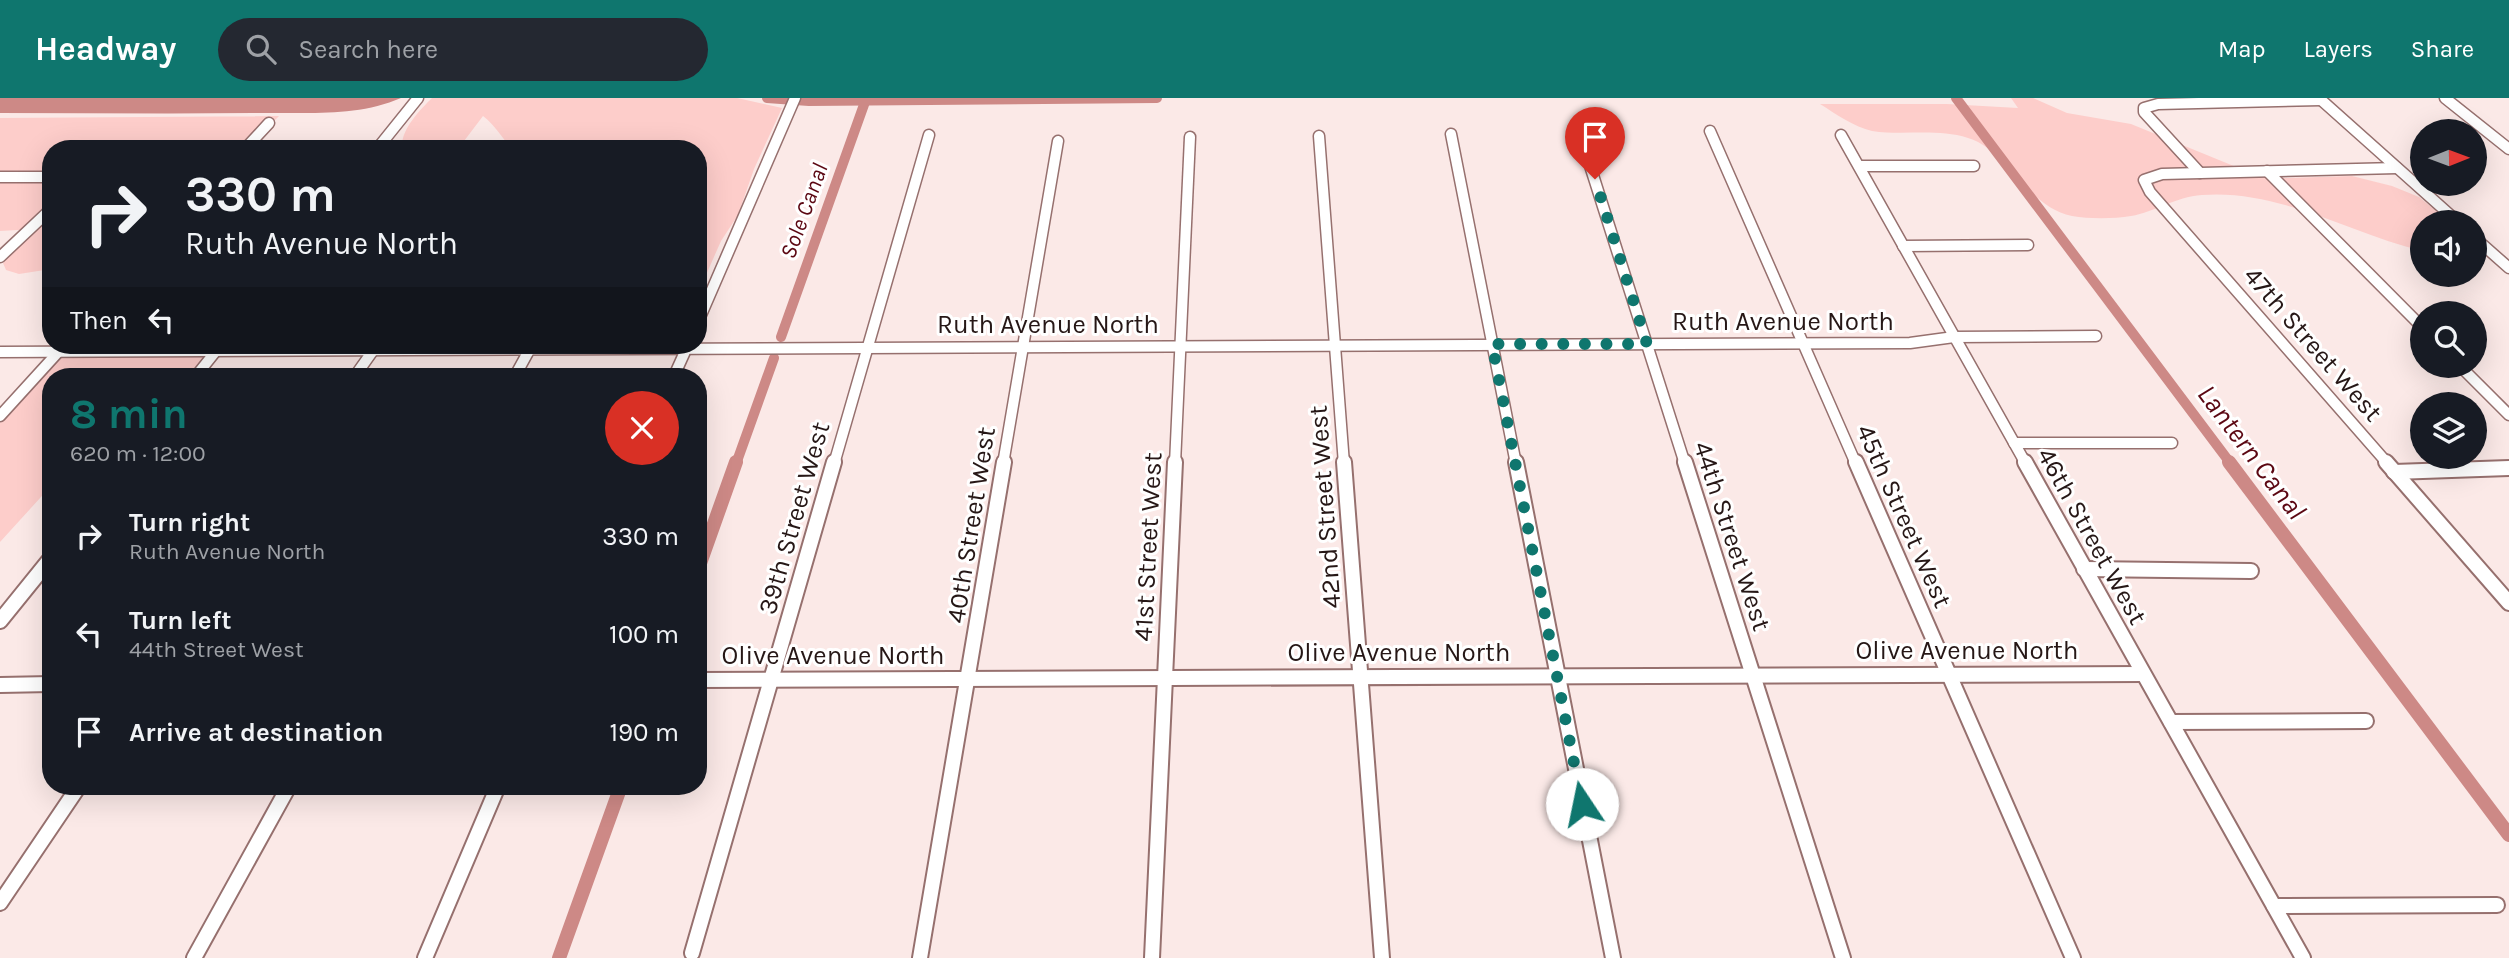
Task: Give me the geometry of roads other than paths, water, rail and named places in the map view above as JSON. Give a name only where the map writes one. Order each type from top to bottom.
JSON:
[{"type":"street","points":[[384,140],[418,98]]},
{"type":"street","points":[[2445,98],[2509,149]]},
{"type":"street","points":[[2200,173],[2144,112],[2144,107],[2149,104],[2195,100],[2320,99],[2444,210]]},
{"type":"street","points":[[707,301],[794,101]]},
{"type":"street","points":[[253,140],[269,123]]},
{"type":"street","name":"44th Street West","points":[[1578,128],[1843,958]]},
{"type":"street","name":"45th Street West","points":[[1710,131],[2073,958]]},
{"type":"street","points":[[1451,134],[1613,958]]},
{"type":"street","name":"39th Street West","points":[[692,953],[929,135]]},
{"type":"street","name":"46th Street West","points":[[1841,135],[2303,958]]},
{"type":"street","name":"42nd Street West","points":[[1320,136],[1382,958]]},
{"type":"street","name":"41st Street West","points":[[1152,958],[1190,137]]},
{"type":"street","name":"40th Street West","points":[[920,958],[1058,141]]},
{"type":"street","points":[[1859,166],[1974,166]]},
{"type":"street","points":[[2149,176],[2397,168]]},
{"type":"street","points":[[2267,171],[2410,315]]},
{"type":"street","name":"47th Street West","points":[[2149,176],[2144,180],[2150,192],[2509,603]]},
{"type":"street","points":[[0,177],[42,177]]},
{"type":"street","points":[[0,257],[42,217]]},
{"type":"street","points":[[1903,246],[2028,245]]},
{"type":"street","points":[[2487,249],[2509,268]]},
{"type":"street","name":"Ruth Avenue North","points":[[707,347],[1910,343],[1954,337],[2096,336]]},
{"type":"street","name":"Ruth Avenue North","points":[[0,352],[42,349]]},
{"type":"street","points":[[44,368],[57,354]]},
{"type":"street","points":[[203,368],[214,354]]},
{"type":"street","points":[[0,416],[42,370]]},
{"type":"street","points":[[2472,378],[2509,415]]},
{"type":"street","points":[[2014,443],[2172,443]]},
{"type":"street","points":[[2394,472],[2509,468]]},
{"type":"street","points":[[0,621],[42,569]]},
{"type":"street","points":[[2084,569],[2251,571]]},
{"type":"street","name":"Olive Avenue North","points":[[707,680],[2143,674]]},
{"type":"street","points":[[0,685],[42,684]]},
{"type":"street","points":[[2171,722],[2366,721]]},
{"type":"street","points":[[0,903],[73,795]]},
{"type":"street","points":[[194,958],[284,795]]},
{"type":"street","points":[[425,958],[494,795]]},
{"type":"street","points":[[2274,906],[2497,905]]},
{"type":"waterway","points":[[767,98],[865,101]]},
{"type":"waterway","points":[[865,101],[1157,98]]},
{"type":"waterway","name":"Lantern Canal","points":[[1956,98],[2231,464]]},
{"type":"waterway","name":"Sole Canal","points":[[781,337],[865,101]]},
{"type":"waterway","name":"Sole Canal","points":[[736,464],[774,358]]},
{"type":"waterway","name":"Sole Canal","points":[[707,544],[736,462]]},
{"type":"waterway","name":"Lantern Canal","points":[[2229,462],[2509,835]]},
{"type":"waterway","name":"Sole Canal","points":[[559,958],[618,795]]}]
